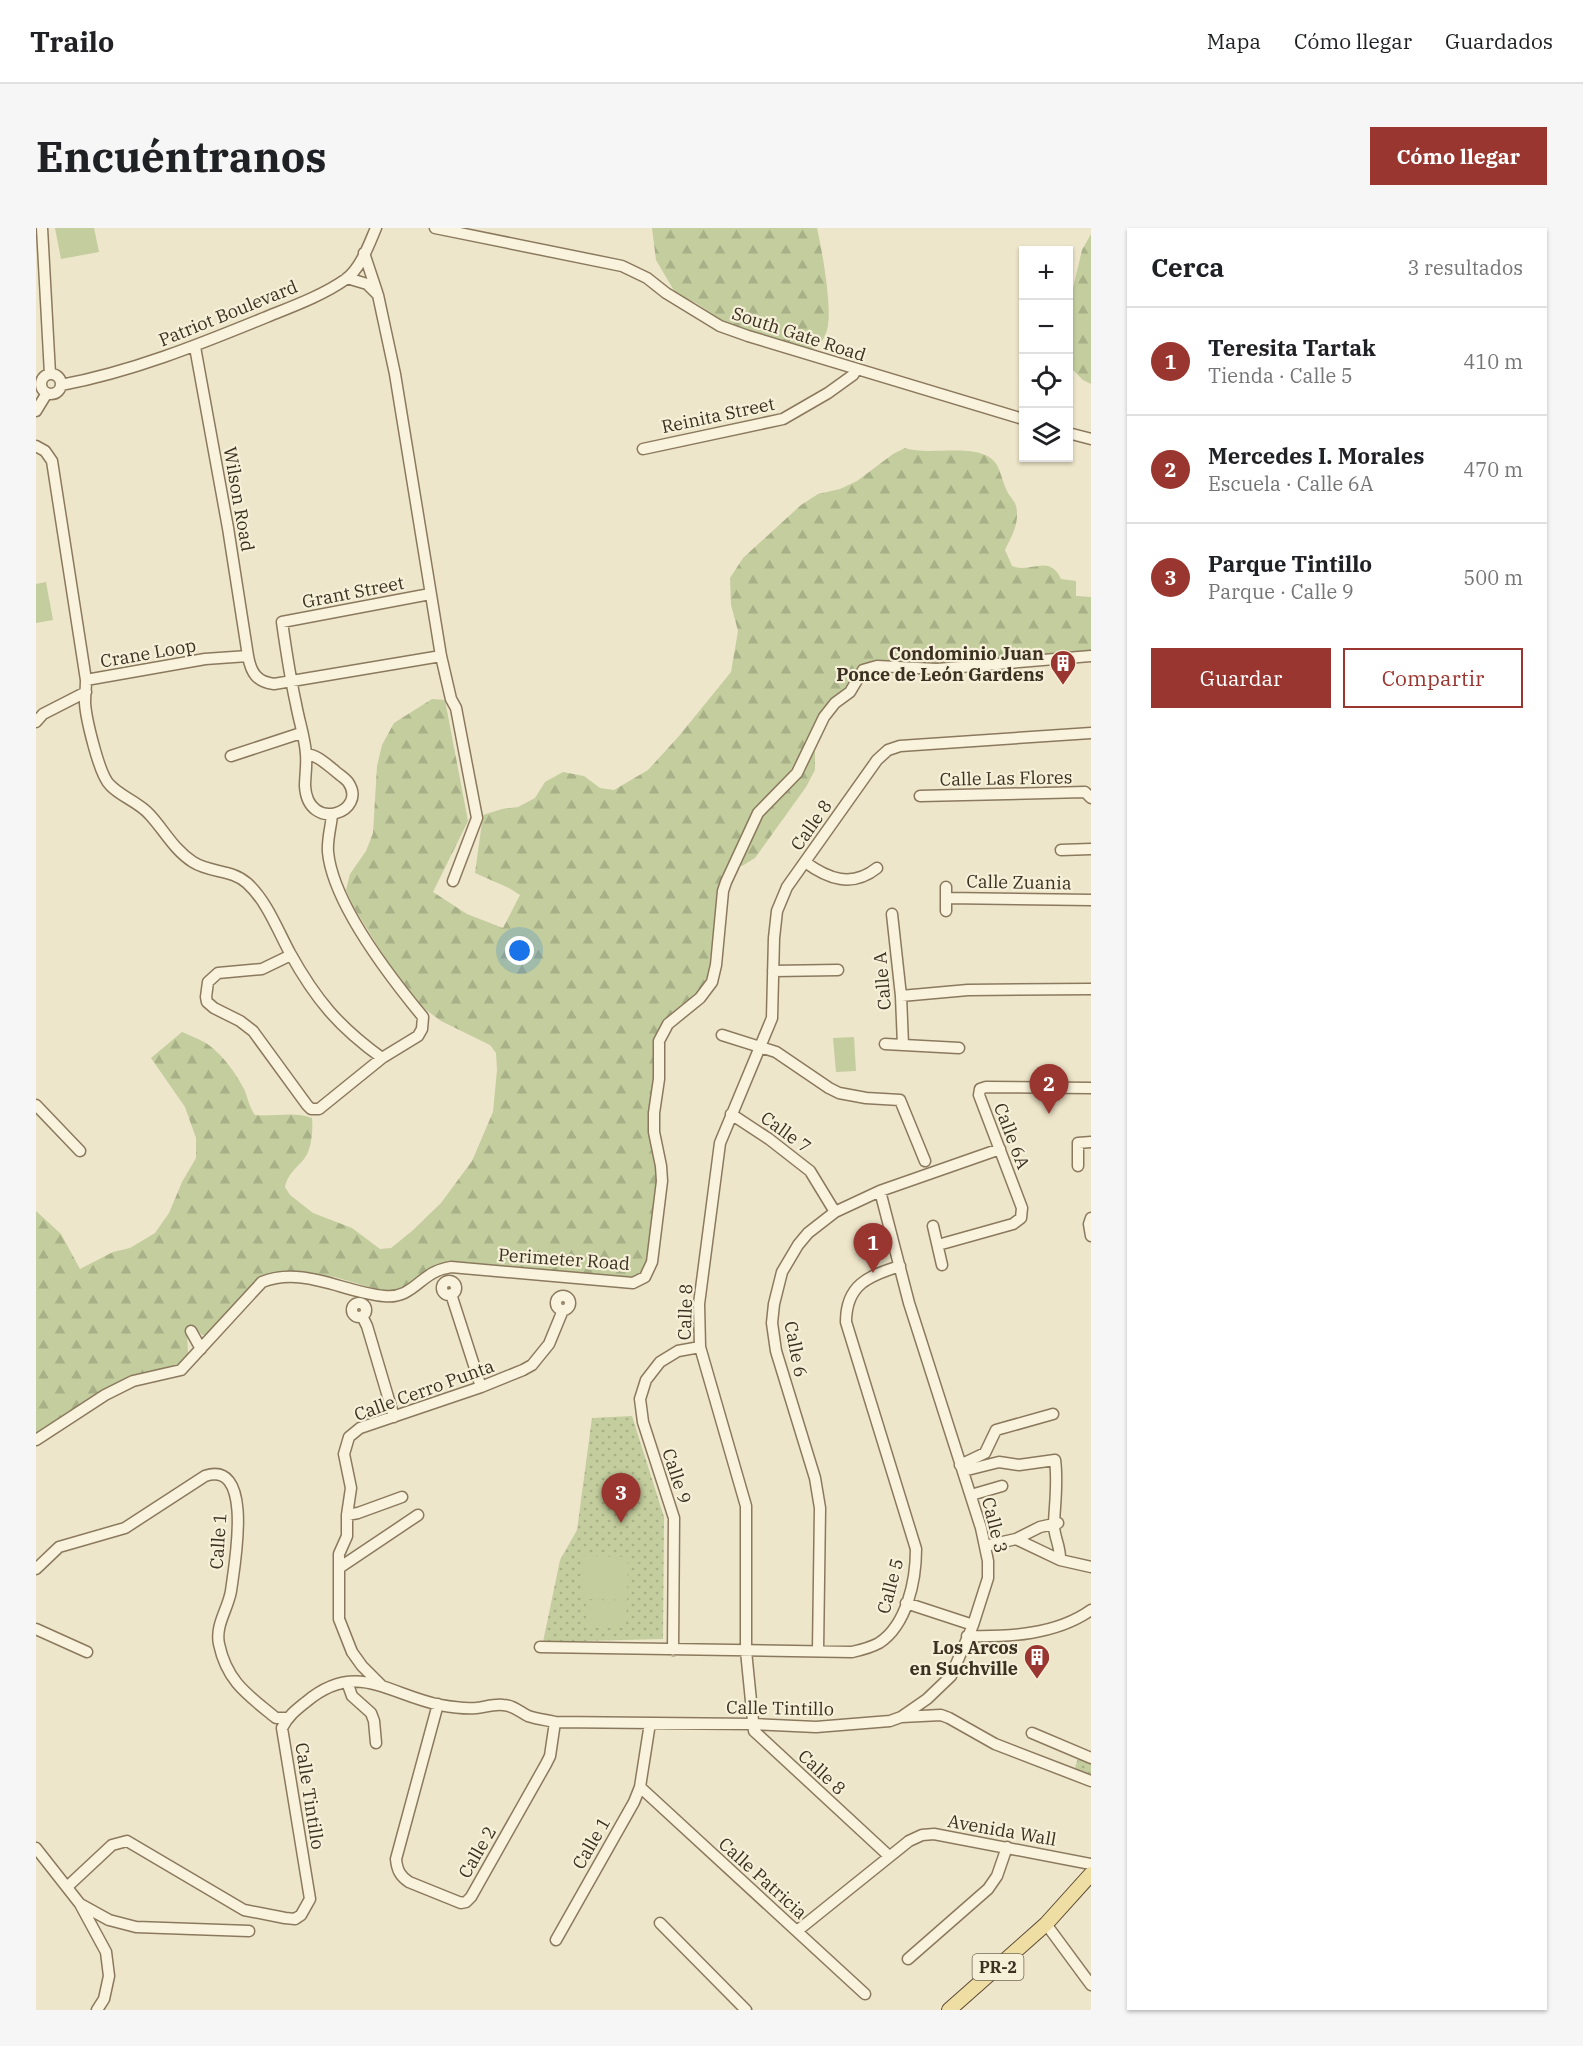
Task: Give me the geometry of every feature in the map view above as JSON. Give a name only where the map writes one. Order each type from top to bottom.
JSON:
[{"type":"main road","name":"PR-2","points":[[949,2010],[1046,1924],[1091,1874]]},
{"type":"street","points":[[42,228],[50,374]]},
{"type":"street","name":"South Gate Road","points":[[435,228],[622,266],[646,278],[720,326],[1019,418]]},
{"type":"street","name":"Patriot Boulevard","points":[[61,385],[85,381],[195,347],[304,301],[347,278],[365,252],[376,229]]},
{"type":"street","points":[[365,252],[378,295],[394,374],[441,656],[451,699],[456,708],[477,818],[453,881]]},
{"type":"street","points":[[347,278],[367,284],[378,295]]},
{"type":"street","name":"Wilson Road","points":[[195,347],[226,516],[248,656]]},
{"type":"street","name":"Reinita Street","points":[[643,449],[783,419],[828,393],[853,375],[857,369]]},
{"type":"street","points":[[50,374],[58,377],[61,385],[56,393],[47,393],[42,383],[44,377],[50,374]]},
{"type":"street","points":[[36,411],[47,393]]},
{"type":"street","points":[[1073,435],[1091,440]]},
{"type":"street","name":"Crane Loop","points":[[36,446],[45,451],[52,461],[86,680],[205,659],[248,656]]},
{"type":"street","name":"Grant Street","points":[[291,682],[282,622],[430,594]]},
{"type":"street","points":[[248,656],[251,671],[258,680],[267,683],[291,682],[441,656]]},
{"type":"street","name":"Perimeter Road","points":[[36,1440],[105,1395],[133,1381],[181,1370],[262,1282],[277,1276],[315,1279],[386,1297],[406,1292],[436,1271],[451,1267],[633,1283],[645,1277],[652,1262],[662,1181],[654,1132],[659,1079],[659,1041],[668,1024],[700,998],[712,982],[726,882],[758,813],[797,773],[824,717],[835,703],[850,692],[863,670],[877,666],[937,669],[1091,657]]},
{"type":"street","points":[[86,680],[87,718],[96,755],[106,781],[111,787],[148,812],[171,842],[187,858],[196,864],[231,873],[247,884],[262,903],[314,993],[330,1014],[356,1040],[382,1059]]},
{"type":"street","points":[[291,682],[306,754],[305,786],[308,799],[315,809],[323,814],[332,815],[342,811],[349,804],[350,788],[346,780],[319,759],[306,754]]},
{"type":"street","points":[[36,722],[43,714],[86,692]]},
{"type":"street","points":[[231,756],[301,733]]},
{"type":"street","name":"Calle 8","points":[[889,1856],[754,1731],[746,1651],[746,1506],[700,1347],[699,1304],[720,1143],[772,1018],[777,911],[787,887],[877,760],[888,750],[900,746],[1091,733]]},
{"type":"street","name":"Calle Las Flores","points":[[920,796],[1085,792],[1091,798]]},
{"type":"street","points":[[291,955],[262,969],[214,975],[207,987],[207,1002],[219,1011],[247,1025],[311,1108],[322,1108],[382,1059],[418,1036],[422,1029],[423,1017],[386,971],[334,882],[328,851],[332,815]]},
{"type":"street","points":[[1061,850],[1091,849]]},
{"type":"street","points":[[805,862],[821,874],[838,879],[868,875],[877,868]]},
{"type":"street","name":"Calle Zuania","points":[[946,911],[946,892],[1091,900]]},
{"type":"street","name":"Calle A","points":[[892,914],[901,996],[903,1045]]},
{"type":"street","points":[[773,971],[838,970]]},
{"type":"street","points":[[901,996],[968,990],[1091,989]]},
{"type":"street","points":[[722,1035],[776,1052],[828,1088],[850,1096],[900,1100],[925,1161]]},
{"type":"street","points":[[885,1044],[959,1048]]},
{"type":"street","name":"Calle 6A","points":[[938,1245],[1013,1224],[1021,1218],[1022,1208],[979,1095],[980,1089],[986,1087],[1091,1088]]},
{"type":"street","points":[[36,1105],[80,1151]]},
{"type":"street","name":"Calle 7","points":[[731,1114],[770,1139],[810,1171],[835,1212]]},
{"type":"street","points":[[1078,1166],[1077,1143],[1091,1142]]},
{"type":"street","name":"Calle 6","points":[[818,1651],[820,1508],[815,1478],[776,1351],[772,1323],[778,1284],[790,1257],[808,1233],[835,1212],[880,1191],[1000,1149]]},
{"type":"street","name":"Calle 3","points":[[880,1191],[900,1266],[985,1546],[988,1578],[973,1625],[951,1676],[927,1699],[901,1717]]},
{"type":"street","points":[[1091,1218],[1089,1224],[1091,1236]]},
{"type":"street","points":[[933,1226],[942,1265]]},
{"type":"street","name":"Calle 5","points":[[540,1647],[852,1652],[878,1643],[897,1625],[916,1569],[916,1549],[846,1322],[848,1302],[861,1283],[900,1266]]},
{"type":"street","points":[[451,1294],[481,1387]]},
{"type":"street","name":"Calle Cerro Punta","points":[[381,1685],[352,1652],[339,1618],[339,1554],[348,1536],[347,1515],[351,1488],[344,1459],[347,1442],[353,1432],[360,1428],[512,1376],[532,1365],[549,1344],[563,1310]]},
{"type":"street","points":[[362,1316],[394,1417]]},
{"type":"street","points":[[191,1331],[201,1349]]},
{"type":"street","name":"Calle 9","points":[[673,1650],[674,1518],[643,1422],[640,1400],[646,1380],[660,1362],[678,1351],[700,1347]]},
{"type":"street","points":[[962,1468],[985,1453],[996,1430],[1053,1414]]},
{"type":"street","points":[[962,1468],[999,1462],[1019,1465],[1055,1460],[1056,1524],[1060,1560]]},
{"type":"street","name":"Calle 1","points":[[36,1569],[58,1547],[125,1528],[205,1476],[219,1474],[229,1481],[233,1488],[239,1516],[230,1593],[217,1632],[219,1645],[227,1668],[238,1687],[276,1718],[288,1718]]},
{"type":"street","points":[[971,1496],[1002,1486]]},
{"type":"street","points":[[347,1515],[402,1497]]},
{"type":"street","points":[[339,1568],[418,1515]]},
{"type":"street","points":[[985,1546],[1016,1539],[1040,1527],[1056,1524]]},
{"type":"street","points":[[1016,1539],[1060,1560],[1091,1567]]},
{"type":"street","points":[[906,1604],[973,1625]]},
{"type":"street","points":[[967,1636],[1004,1637],[1038,1630],[1065,1624],[1091,1610]]},
{"type":"street","points":[[36,1629],[87,1652]]},
{"type":"street","name":"Calle Tintillo","points":[[67,1887],[112,1845],[127,1841],[244,1910],[285,1918],[295,1918],[301,1915],[310,1899],[282,1728],[288,1718],[323,1689],[347,1682],[364,1681],[438,1704],[464,1708],[503,1704],[527,1715],[555,1722],[816,1727],[890,1721],[901,1717]]},
{"type":"street","points":[[347,1682],[352,1696],[371,1713],[376,1743]]},
{"type":"street","name":"Calle 2","points":[[438,1704],[396,1859],[402,1877],[409,1882],[462,1903],[471,1897],[546,1764],[550,1756],[555,1722]]},
{"type":"street","points":[[901,1717],[941,1715],[995,1744],[1091,1781]]},
{"type":"street","name":"Calle 1","points":[[556,1940],[634,1802],[640,1787],[650,1723]]},
{"type":"street","points":[[1032,1733],[1091,1758]]},
{"type":"street","name":"Calle Patricia","points":[[640,1787],[865,1994]]},
{"type":"street","name":"Avenida Wall","points":[[796,1931],[889,1856],[909,1841],[922,1835],[934,1834],[1091,1864]]},
{"type":"street","points":[[908,1959],[988,1889],[997,1876],[1007,1847]]},
{"type":"street","points":[[36,1848],[80,1904],[106,1952],[109,1976],[105,1999],[97,2010]]},
{"type":"street","points":[[80,1904],[109,1920],[136,1927],[249,1931]]},
{"type":"street","points":[[660,1923],[746,2010]]},
{"type":"street","points":[[1046,1924],[1091,1985]]},
{"type":"green space","points":[[55,228],[94,228],[99,252],[61,259]]},
{"type":"green space","points":[[652,228],[817,228],[829,309],[827,330],[823,340],[811,351],[728,324],[696,303],[676,294],[656,260]]},
{"type":"green space","points":[[1091,234],[1091,384],[1073,370],[1073,288],[1082,250]]},
{"type":"green space","points":[[905,448],[927,451],[968,451],[990,457],[997,465],[1017,512],[1015,529],[1005,550],[1012,566],[1019,568],[1051,567],[1061,579],[1076,581],[1076,596],[1091,597],[1091,651],[919,667],[877,662],[825,720],[815,741],[815,770],[806,787],[755,858],[742,866],[731,864],[709,983],[656,1041],[648,1115],[658,1179],[646,1261],[642,1272],[629,1279],[437,1269],[394,1292],[386,1292],[335,1277],[304,1276],[272,1280],[208,1335],[202,1335],[195,1328],[187,1333],[188,1353],[180,1364],[132,1376],[118,1382],[36,1436],[36,1211],[61,1234],[80,1269],[113,1252],[130,1248],[155,1233],[169,1213],[182,1182],[196,1158],[196,1138],[185,1107],[151,1058],[182,1032],[204,1042],[222,1057],[241,1083],[255,1115],[298,1115],[312,1118],[312,1135],[308,1152],[293,1171],[285,1187],[290,1195],[313,1213],[352,1228],[380,1249],[391,1248],[412,1231],[441,1203],[472,1161],[493,1112],[497,1070],[496,1053],[490,1045],[441,1021],[425,1009],[401,984],[353,906],[346,890],[350,874],[366,851],[373,833],[377,766],[382,745],[394,723],[432,699],[445,700],[468,821],[433,892],[467,914],[503,928],[520,895],[475,873],[483,815],[518,807],[535,798],[545,782],[563,772],[584,776],[600,788],[614,790],[648,770],[731,672],[738,631],[731,605],[730,578],[743,558],[801,505],[818,494],[840,489],[857,481],[893,454]]},
{"type":"green space","points":[[46,582],[53,620],[36,623],[36,584]]},
{"type":"green space","points":[[854,1037],[856,1071],[836,1072],[833,1038]]},
{"type":"green space","points":[[632,1416],[664,1517],[663,1639],[543,1642],[560,1560],[577,1530],[592,1418]]},
{"type":"green space","points":[[583,1556],[628,1557],[627,1600],[582,1599]]},
{"type":"green space","points":[[586,1604],[627,1604],[626,1628],[586,1628]]},
{"type":"green space","points":[[1079,1755],[1091,1759],[1091,1774],[1075,1768]]},
{"type":"place","name":"Condominio Juan Ponce de León Gardens","points":[[1063,686]]},
{"type":"place","name":"Mercedes I. Morales","points":[[1049,1114]]},
{"type":"place","name":"Teresita Tartak","points":[[873,1273]]},
{"type":"place","name":"Parque Tintillo","points":[[621,1523]]},
{"type":"place","name":"Los Arcos en Suchville","points":[[1037,1680]]}]
